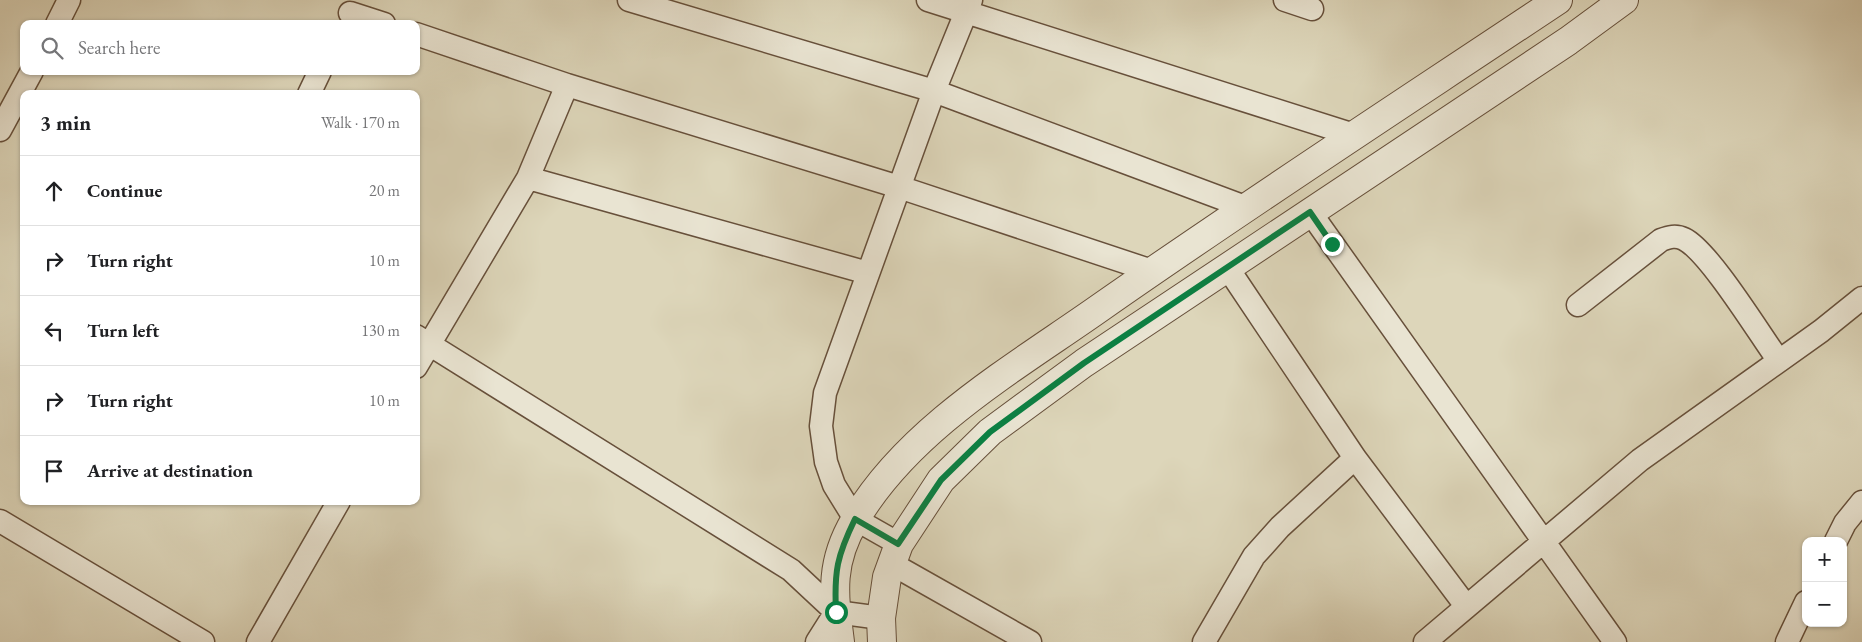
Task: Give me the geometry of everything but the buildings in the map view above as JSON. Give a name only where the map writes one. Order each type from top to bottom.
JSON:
[{"type":"street","points":[[59,20],[69,0]]},
{"type":"street","points":[[629,0],[934,92],[1245,207]]},
{"type":"street","points":[[928,0],[969,6],[1354,135]]},
{"type":"street","points":[[1285,0],[1312,9]]},
{"type":"street","points":[[840,642],[834,577],[841,547],[855,519],[906,453],[975,396],[1152,271],[1245,207],[1558,0]]},
{"type":"street","points":[[567,85],[528,178],[423,340],[791,570],[836,612],[882,630],[887,577],[895,554],[941,480],[990,432],[1084,363],[1568,41],[1624,0]]},
{"type":"street","points":[[969,6],[934,92],[825,393],[821,426],[828,470],[834,485],[855,519],[895,554],[1030,642]]},
{"type":"street","points":[[351,12],[373,20]]},
{"type":"street","points":[[420,35],[567,85],[899,187],[1152,271]]},
{"type":"street","points":[[21,90],[30,75]]},
{"type":"street","points":[[310,90],[318,75]]},
{"type":"street","points":[[0,130],[20,92]]},
{"type":"street","points":[[528,178],[868,273]]},
{"type":"street","points":[[1310,212],[1615,642]]},
{"type":"street","points":[[1578,304],[1662,240],[1671,236],[1684,239],[1710,264],[1779,361]]},
{"type":"street","points":[[1227,267],[1355,458],[1466,606]]},
{"type":"street","points":[[1425,642],[1640,460],[1821,332],[1862,298]]},
{"type":"street","points":[[1204,642],[1254,556],[1280,527],[1355,458]]},
{"type":"street","points":[[1838,537],[1845,523],[1862,502]]},
{"type":"street","points":[[258,642],[337,505]]},
{"type":"street","points":[[0,521],[203,642]]},
{"type":"street","points":[[1787,642],[1802,610]]},
{"type":"street","points":[[818,642],[836,612]]},
{"type":"route","points":[[836,612],[834,577],[841,547],[855,519],[898,544],[941,480],[990,432],[1084,363],[1310,212],[1332,244]]}]
